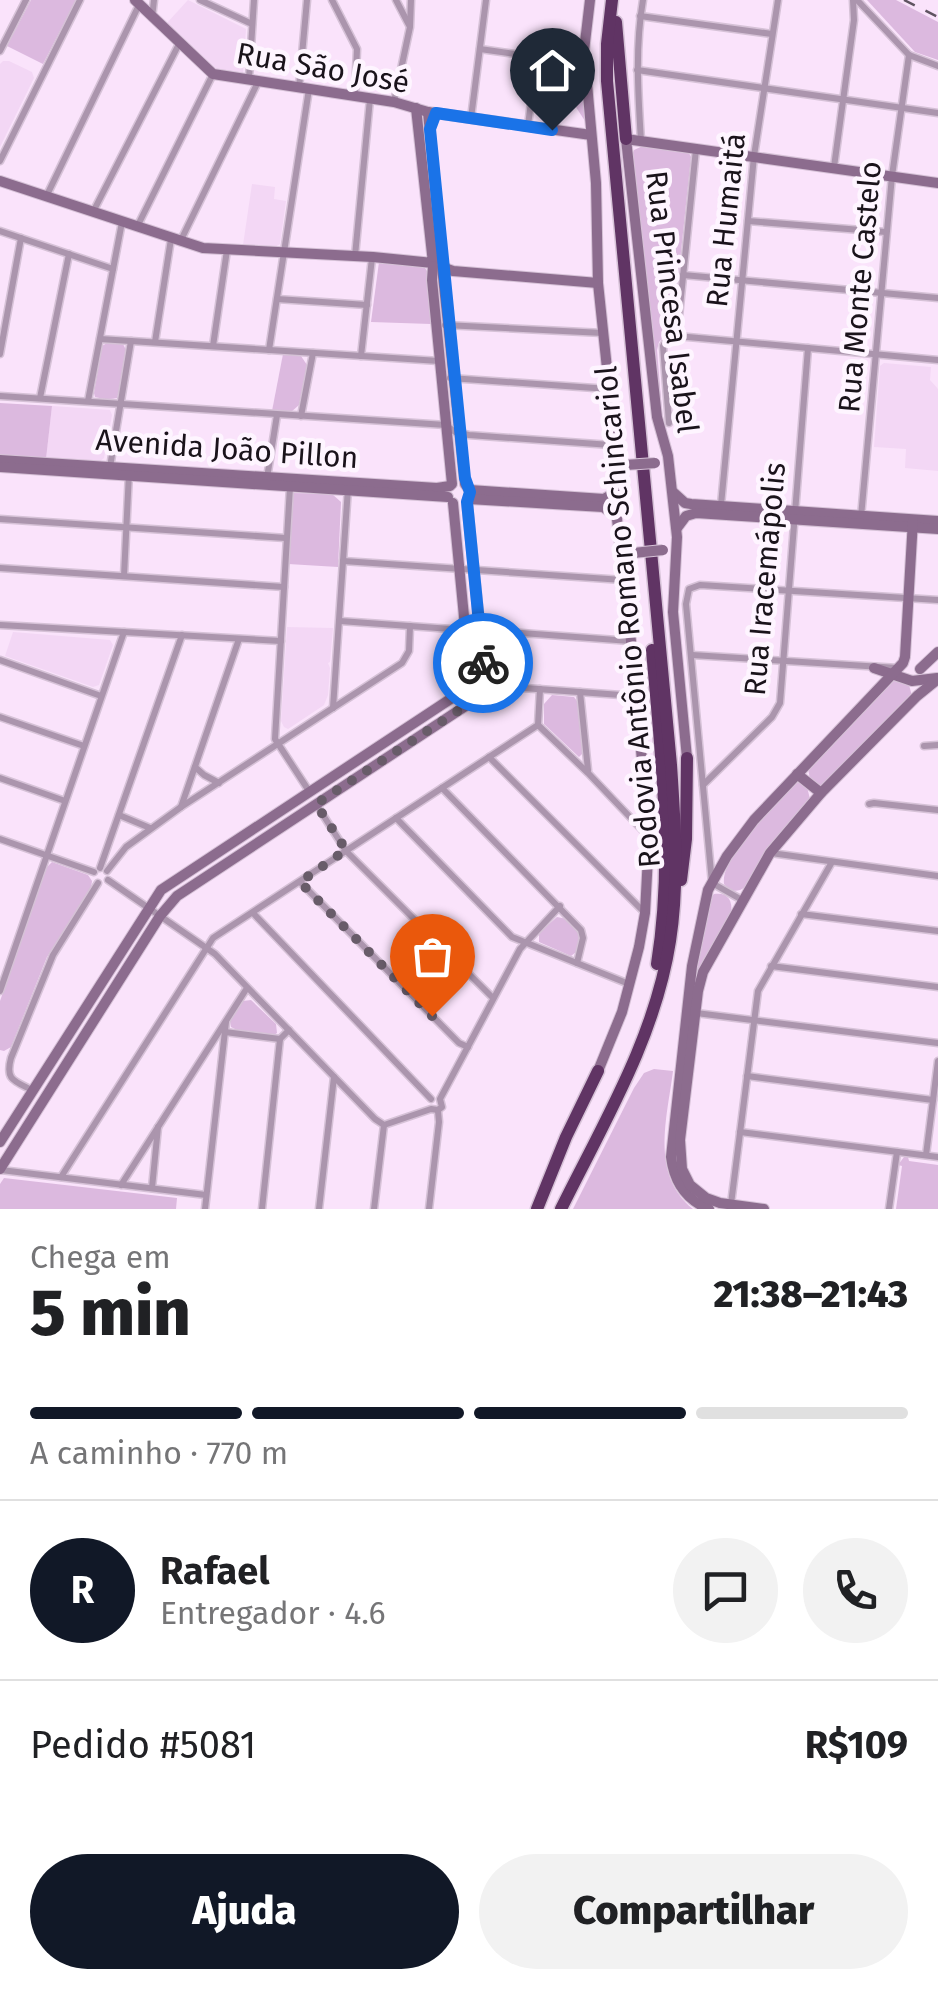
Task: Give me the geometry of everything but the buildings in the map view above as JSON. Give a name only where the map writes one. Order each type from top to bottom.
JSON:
[{"type":"highway","name":"Rodovia Antônio Romano Schincariol","points":[[553,1209],[639,1026],[657,964],[664,895],[662,766],[600,99],[603,0]]},
{"type":"highway","name":"Rodovia Antônio Romano Schincariol","points":[[561,1209],[640,1047],[665,966],[672,921],[675,831],[671,766],[607,80],[607,44],[614,0]]},
{"type":"highway","points":[[614,0],[634,140]]},
{"type":"highway","points":[[672,921],[686,839],[686,758]]},
{"type":"highway","points":[[537,1209],[598,1071]]},
{"type":"street","points":[[0,50],[26,0]]},
{"type":"street","points":[[0,161],[80,0]]},
{"type":"street","points":[[152,18],[154,0]]},
{"type":"street","points":[[155,342],[176,240],[254,80],[254,0]]},
{"type":"street","points":[[269,350],[304,88],[307,0]]},
{"type":"street","points":[[332,0],[357,50],[354,96]]},
{"type":"street","points":[[396,0],[410,27]]},
{"type":"street","points":[[394,102],[410,27],[411,0]]},
{"type":"street","points":[[470,118],[486,0]]},
{"type":"street","points":[[590,0],[584,51],[596,182],[598,282],[609,389],[612,475],[648,836],[645,913],[630,985],[598,1071]]},
{"type":"street","name":"Rua Princesa Isabel","points":[[643,0],[634,140],[658,418],[670,472]]},
{"type":"street","name":"Rua Humaitá","points":[[721,506],[754,156],[778,0]]},
{"type":"street","points":[[855,0],[909,56],[938,66]]},
{"type":"street","points":[[834,167],[855,0]]},
{"type":"street","points":[[203,1],[252,24]]},
{"type":"street","points":[[46,196],[137,2]]},
{"type":"street","name":"Rua São José","points":[[137,2],[213,74],[394,102],[432,113],[591,135]]},
{"type":"street","points":[[854,20],[860,14],[872,16]]},
{"type":"street","points":[[640,16],[772,34]]},
{"type":"street","points":[[93,212],[179,44]]},
{"type":"street","points":[[480,49],[522,55],[534,65],[528,126]]},
{"type":"street","name":"Rua Monte Castelo","points":[[861,520],[892,176],[909,56]]},
{"type":"street","points":[[637,70],[938,113]]},
{"type":"street","points":[[137,227],[213,74]]},
{"type":"street","points":[[356,256],[370,99]]},
{"type":"street","points":[[206,1195],[0,1170],[160,916],[177,896],[470,703],[482,685],[484,670],[450,324],[416,108]]},
{"type":"street","points":[[432,113],[438,265]]},
{"type":"street","points":[[634,140],[938,183]]},
{"type":"street","points":[[696,148],[676,336],[938,360]]},
{"type":"street","points":[[0,181],[203,248],[372,257],[438,265],[453,271],[598,282]]},
{"type":"street","points":[[748,221],[887,232]]},
{"type":"street","points":[[88,402],[122,222]]},
{"type":"street","points":[[0,231],[113,269]]},
{"type":"street","points":[[0,354],[22,238]]},
{"type":"street","points":[[212,346],[227,249]]},
{"type":"street","points":[[40,398],[69,254]]},
{"type":"street","points":[[361,356],[372,257]]},
{"type":"street","points":[[0,1142],[148,908],[171,882],[456,696],[468,680],[431,270],[438,265]]},
{"type":"street","points":[[683,276],[938,298]]},
{"type":"street","points":[[277,300],[367,304]]},
{"type":"street","points":[[436,326],[603,333]]},
{"type":"street","name":"Rua Princesa Isabel","points":[[669,423],[663,346],[668,338],[676,336]]},
{"type":"street","points":[[100,339],[439,361]]},
{"type":"street","points":[[109,471],[131,340]]},
{"type":"street","name":"Rua Iracemápolis","points":[[703,785],[777,710],[808,348]]},
{"type":"street","points":[[301,416],[313,352]]},
{"type":"street","points":[[440,378],[609,389]]},
{"type":"street","points":[[0,396],[446,425],[460,433],[611,445]]},
{"type":"street","points":[[267,481],[277,414]]},
{"type":"street","name":"Avenida João Pillon","points":[[0,463],[348,487]]},
{"type":"street","points":[[612,475],[625,466],[655,463],[670,472],[676,533],[673,612],[686,758]]},
{"type":"street","points":[[124,576],[129,472]]},
{"type":"street","name":"Avenida João Pillon","points":[[267,481],[290,486],[437,488],[451,493]]},
{"type":"street","points":[[451,493],[457,482],[468,493],[603,507],[616,516]]},
{"type":"street","points":[[290,486],[275,740],[309,791]]},
{"type":"street","points":[[333,708],[348,487]]},
{"type":"street","points":[[672,491],[685,503],[938,525]]},
{"type":"street","points":[[451,493],[462,504],[468,493]]},
{"type":"street","points":[[468,493],[604,498],[614,494]]},
{"type":"street","points":[[619,546],[633,552],[663,550],[672,545],[686,516],[696,513],[795,515]]},
{"type":"street","points":[[0,519],[286,538]]},
{"type":"street","points":[[764,1209],[715,1202],[697,1192],[681,1164],[692,966],[702,910],[728,856],[754,820],[898,673],[906,657],[912,524]]},
{"type":"street","points":[[343,561],[623,580]]},
{"type":"street","points":[[0,568],[284,586]]},
{"type":"street","points":[[712,884],[686,604],[689,589],[700,585],[938,600]]},
{"type":"street","points":[[340,620],[465,630]]},
{"type":"street","points":[[98,882],[94,879],[101,870],[126,847],[181,807],[405,660],[410,626]]},
{"type":"street","points":[[1,628],[280,641]]},
{"type":"street","points":[[480,630],[631,641]]},
{"type":"street","points":[[0,991],[124,632]]},
{"type":"street","points":[[101,870],[182,636]]},
{"type":"street","points":[[181,807],[239,639]]},
{"type":"street","points":[[918,696],[923,671],[938,652]]},
{"type":"street","points":[[692,654],[898,673],[923,671],[938,677],[820,793],[770,853],[702,972],[691,1012],[670,1157],[683,1190],[709,1209]]},
{"type":"street","points":[[0,660],[102,696]]},
{"type":"street","points":[[874,668],[881,677],[880,688]]},
{"type":"street","points":[[468,680],[482,685],[636,696]]},
{"type":"street","points":[[335,682],[350,697]]},
{"type":"street","points":[[540,689],[538,725],[648,836]]},
{"type":"street","points":[[580,692],[588,772]]},
{"type":"street","points":[[0,717],[84,746]]},
{"type":"street","points":[[61,1177],[213,938],[538,725]]},
{"type":"street","points":[[924,746],[938,745]]},
{"type":"street","points":[[489,757],[645,913]]},
{"type":"street","points":[[195,767],[220,783]]},
{"type":"street","points":[[796,774],[820,793]]},
{"type":"street","points":[[0,778],[64,801]]},
{"type":"street","points":[[326,780],[334,792]]},
{"type":"street","points":[[442,788],[583,934],[578,963]]},
{"type":"street","points":[[293,802],[301,814]]},
{"type":"street","points":[[316,804],[346,850],[493,998]]},
{"type":"street","points":[[869,804],[938,810]]},
{"type":"street","points":[[119,815],[152,828]]},
{"type":"street","points":[[396,818],[512,937],[630,985]]},
{"type":"street","points":[[0,839],[101,870],[108,880],[206,948],[375,1120],[384,1125],[435,1110]]},
{"type":"street","points":[[770,853],[938,876]]},
{"type":"street","points":[[731,1207],[758,990],[832,862]]},
{"type":"street","points":[[32,1090],[10,1077],[11,1058],[53,955],[98,882],[108,880]]},
{"type":"street","points":[[300,882],[459,1043],[468,1047]]},
{"type":"street","points":[[712,884],[742,900]]},
{"type":"street","points":[[429,1209],[439,1122],[429,1106],[468,1047],[525,943],[560,906]]},
{"type":"street","points":[[253,914],[436,1099]]},
{"type":"street","points":[[801,914],[938,931]]},
{"type":"street","points":[[771,966],[938,987]]},
{"type":"street","points":[[121,1184],[248,987]]},
{"type":"street","points":[[691,1012],[938,1042]]},
{"type":"street","points":[[205,1209],[226,1021]]},
{"type":"street","points":[[262,1209],[280,1039],[289,1030]]},
{"type":"street","points":[[225,1032],[280,1039]]},
{"type":"street","points":[[0,1054],[11,1058]]},
{"type":"street","points":[[205,1054],[222,1058]]},
{"type":"street","points":[[926,1155],[938,1061]]},
{"type":"street","points":[[747,1076],[933,1100]]},
{"type":"street","points":[[318,1209],[334,1077]]},
{"type":"street","points":[[374,1209],[384,1125]]},
{"type":"street","points":[[152,1188],[159,1126]]},
{"type":"street","points":[[740,1132],[938,1157]]},
{"type":"street","points":[[888,1209],[897,1152]]},
{"type":"shaded area","points":[[31,0],[76,0],[43,64],[7,46]]},
{"type":"shaded area","points":[[188,0],[246,29],[243,73],[211,66],[167,23]]},
{"type":"shaded area","points":[[867,0],[896,0],[938,22],[938,60],[915,52]]},
{"type":"shaded area","points":[[581,40],[585,121],[544,58]]},
{"type":"shaded area","points":[[3,61],[32,72],[34,78],[0,147],[0,64]]},
{"type":"shaded area","points":[[645,145],[689,153],[691,157],[673,327],[657,350],[663,424],[631,158],[634,150]]},
{"type":"shaded area","points":[[252,184],[275,187],[274,199],[286,201],[277,246],[243,245]]},
{"type":"shaded area","points":[[379,262],[423,265],[427,271],[431,324],[371,322]]},
{"type":"shaded area","points":[[123,344],[127,352],[119,392],[112,399],[95,397],[94,393],[102,346]]},
{"type":"shaded area","points":[[283,354],[301,356],[307,365],[299,405],[291,412],[272,411]]},
{"type":"shaded area","points":[[884,363],[931,367],[930,380],[938,389],[938,471],[905,468],[906,449],[874,447],[880,366]]},
{"type":"shaded area","points":[[0,403],[52,406],[46,459],[0,455]]},
{"type":"shaded area","points":[[52,406],[110,410],[104,458],[99,462],[46,459]]},
{"type":"shaded area","points":[[293,493],[332,494],[341,502],[338,567],[288,564]]},
{"type":"shaded area","points":[[287,627],[333,628],[324,705],[288,729],[281,721]]},
{"type":"shaded area","points":[[13,632],[110,640],[113,645],[99,685],[93,687],[5,656]]},
{"type":"shaded area","points":[[894,680],[909,685],[912,696],[823,785],[810,780],[811,763]]},
{"type":"shaded area","points":[[552,695],[574,697],[577,701],[583,753],[579,757],[544,724],[544,704]]},
{"type":"shaded area","points":[[799,782],[807,787],[810,799],[781,832],[745,887],[729,889],[724,884],[725,872],[739,845],[784,792]]},
{"type":"shaded area","points":[[52,862],[88,875],[91,888],[47,957],[11,1047],[0,1050],[0,1001]]},
{"type":"shaded area","points":[[714,894],[728,898],[731,912],[693,999],[695,972]]},
{"type":"shaded area","points":[[557,917],[567,919],[580,935],[576,952],[571,956],[539,942],[539,933]]},
{"type":"shaded area","points":[[251,1000],[276,1024],[277,1033],[231,1027],[230,1021],[243,1001]]},
{"type":"shaded area","points":[[654,1069],[673,1071],[665,1127],[666,1163],[680,1195],[693,1209],[573,1209],[634,1088],[644,1073]]},
{"type":"shaded area","points":[[904,1157],[938,1165],[938,1209],[896,1209],[902,1166],[898,1165]]},
{"type":"shaded area","points":[[4,1178],[177,1198],[176,1209],[0,1209],[0,1184]]},
{"type":"railway","points":[[904,0],[938,17]]},
{"type":"way so far","points":[[432,1016],[300,882],[346,850],[316,804],[470,703],[484,679],[483,663]]},
{"type":"route","points":[[483,663],[467,502],[470,492],[465,478],[430,129],[436,113],[552,130]]}]
